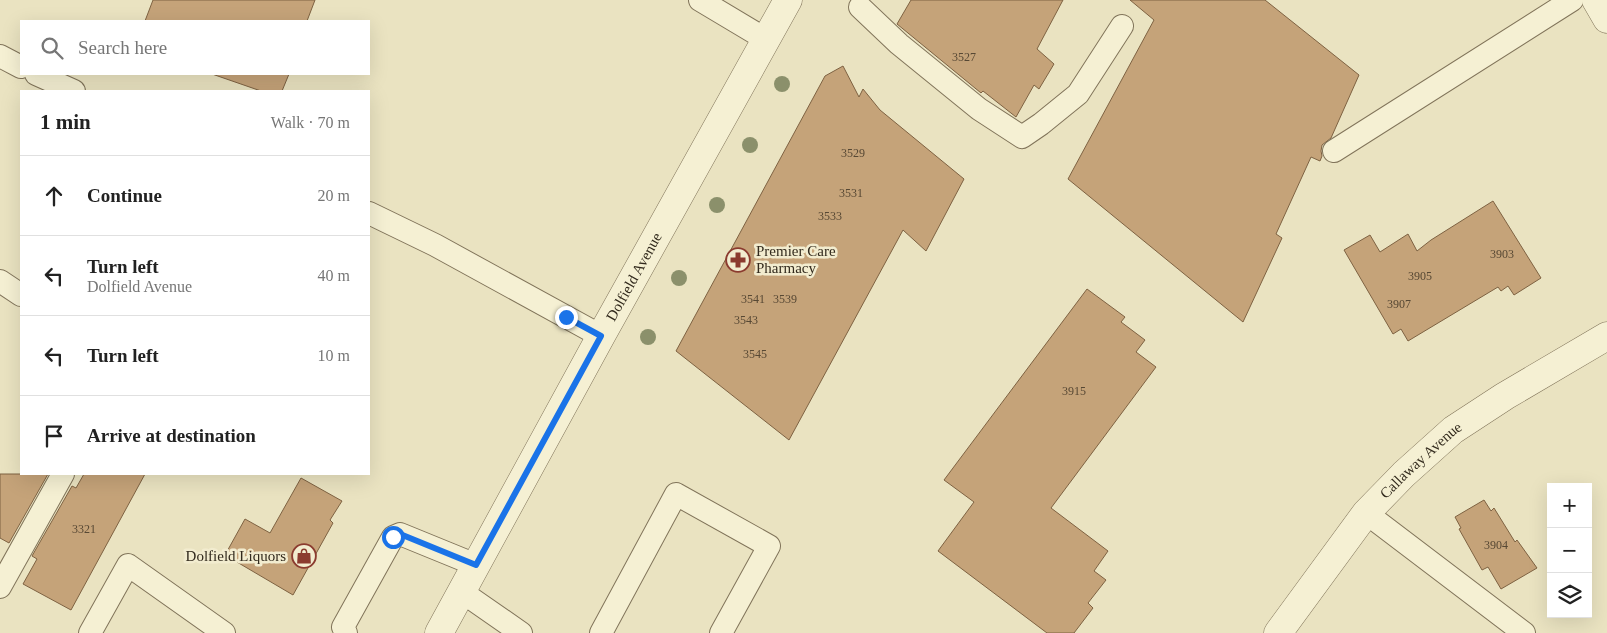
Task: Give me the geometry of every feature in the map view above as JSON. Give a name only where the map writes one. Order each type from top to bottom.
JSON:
[{"type":"street","name":"Dolfield Avenue","points":[[439,633],[601,336],[788,0]]},
{"type":"street","points":[[1596,0],[1607,20]]},
{"type":"street","name":"Callaway Avenue","points":[[1278,633],[1366,513],[1404,474],[1453,430],[1505,396],[1607,336]]},
{"type":"lane","points":[[700,0],[767,40]]},
{"type":"lane","points":[[1334,151],[1572,0]]},
{"type":"lane","points":[[860,7],[899,44],[979,109],[1022,137],[1078,94],[1122,26]]},
{"type":"lane","points":[[0,56],[20,66]]},
{"type":"lane","points":[[38,75],[72,90]]},
{"type":"lane","points":[[370,213],[435,245],[601,336]]},
{"type":"lane","points":[[0,281],[20,294]]},
{"type":"lane","points":[[0,587],[62,475]]},
{"type":"lane","points":[[601,633],[676,494],[769,546],[721,633]]},
{"type":"lane","points":[[1366,513],[1524,633]]},
{"type":"lane","points":[[346,633],[343,627],[393,537],[400,534],[476,565]]},
{"type":"lane","points":[[90,633],[128,565],[224,633]]},
{"type":"lane","points":[[462,592],[521,633]]},
{"type":"building","points":[[153,0],[315,0],[307,20],[145,20]]},
{"type":"building","points":[[911,0],[1063,0],[1037,49],[1054,64],[1039,89],[1034,85],[1016,117],[983,91],[981,93],[897,24]]},
{"type":"building","points":[[1130,0],[1265,0],[1359,75],[1331,138],[1322,145],[1320,161],[1311,157],[1276,234],[1282,238],[1243,322],[1068,179],[1154,20]]},
{"type":"building","points":[[843,66],[859,97],[863,89],[880,110],[964,179],[926,251],[903,230],[789,440],[676,351],[825,76]]},
{"type":"building","points":[[215,75],[289,75],[282,90],[258,90]]},
{"type":"building","points":[[1493,201],[1541,278],[1514,295],[1508,286],[1501,291],[1498,287],[1408,341],[1401,329],[1393,334],[1344,250],[1370,235],[1380,252],[1408,234],[1417,251]]},
{"type":"building","points":[[1087,289],[1125,317],[1121,322],[1145,340],[1136,352],[1156,367],[1051,508],[1108,551],[1094,571],[1106,580],[1088,603],[1093,608],[1074,633],[1047,633],[938,551],[974,502],[944,480]]},
{"type":"building","points":[[0,474],[47,475],[9,543],[0,538]]},
{"type":"building","points":[[83,475],[144,475],[71,610],[23,584],[37,559],[32,556],[72,486],[76,488]]},
{"type":"building","points":[[301,478],[342,501],[330,520],[333,523],[293,595],[225,555],[245,519],[270,533]]},
{"type":"building","points":[[1484,500],[1491,511],[1494,508],[1515,542],[1517,540],[1537,568],[1501,589],[1488,567],[1482,570],[1459,529],[1461,528],[1455,517]]},
{"type":"place","name":"Premier Care Pharmacy","points":[[738,260]]},
{"type":"place","name":"Dolfield Liquors","points":[[304,556]]},
{"type":"route","points":[[393,537],[400,534],[476,565],[601,336],[566,317]]}]
